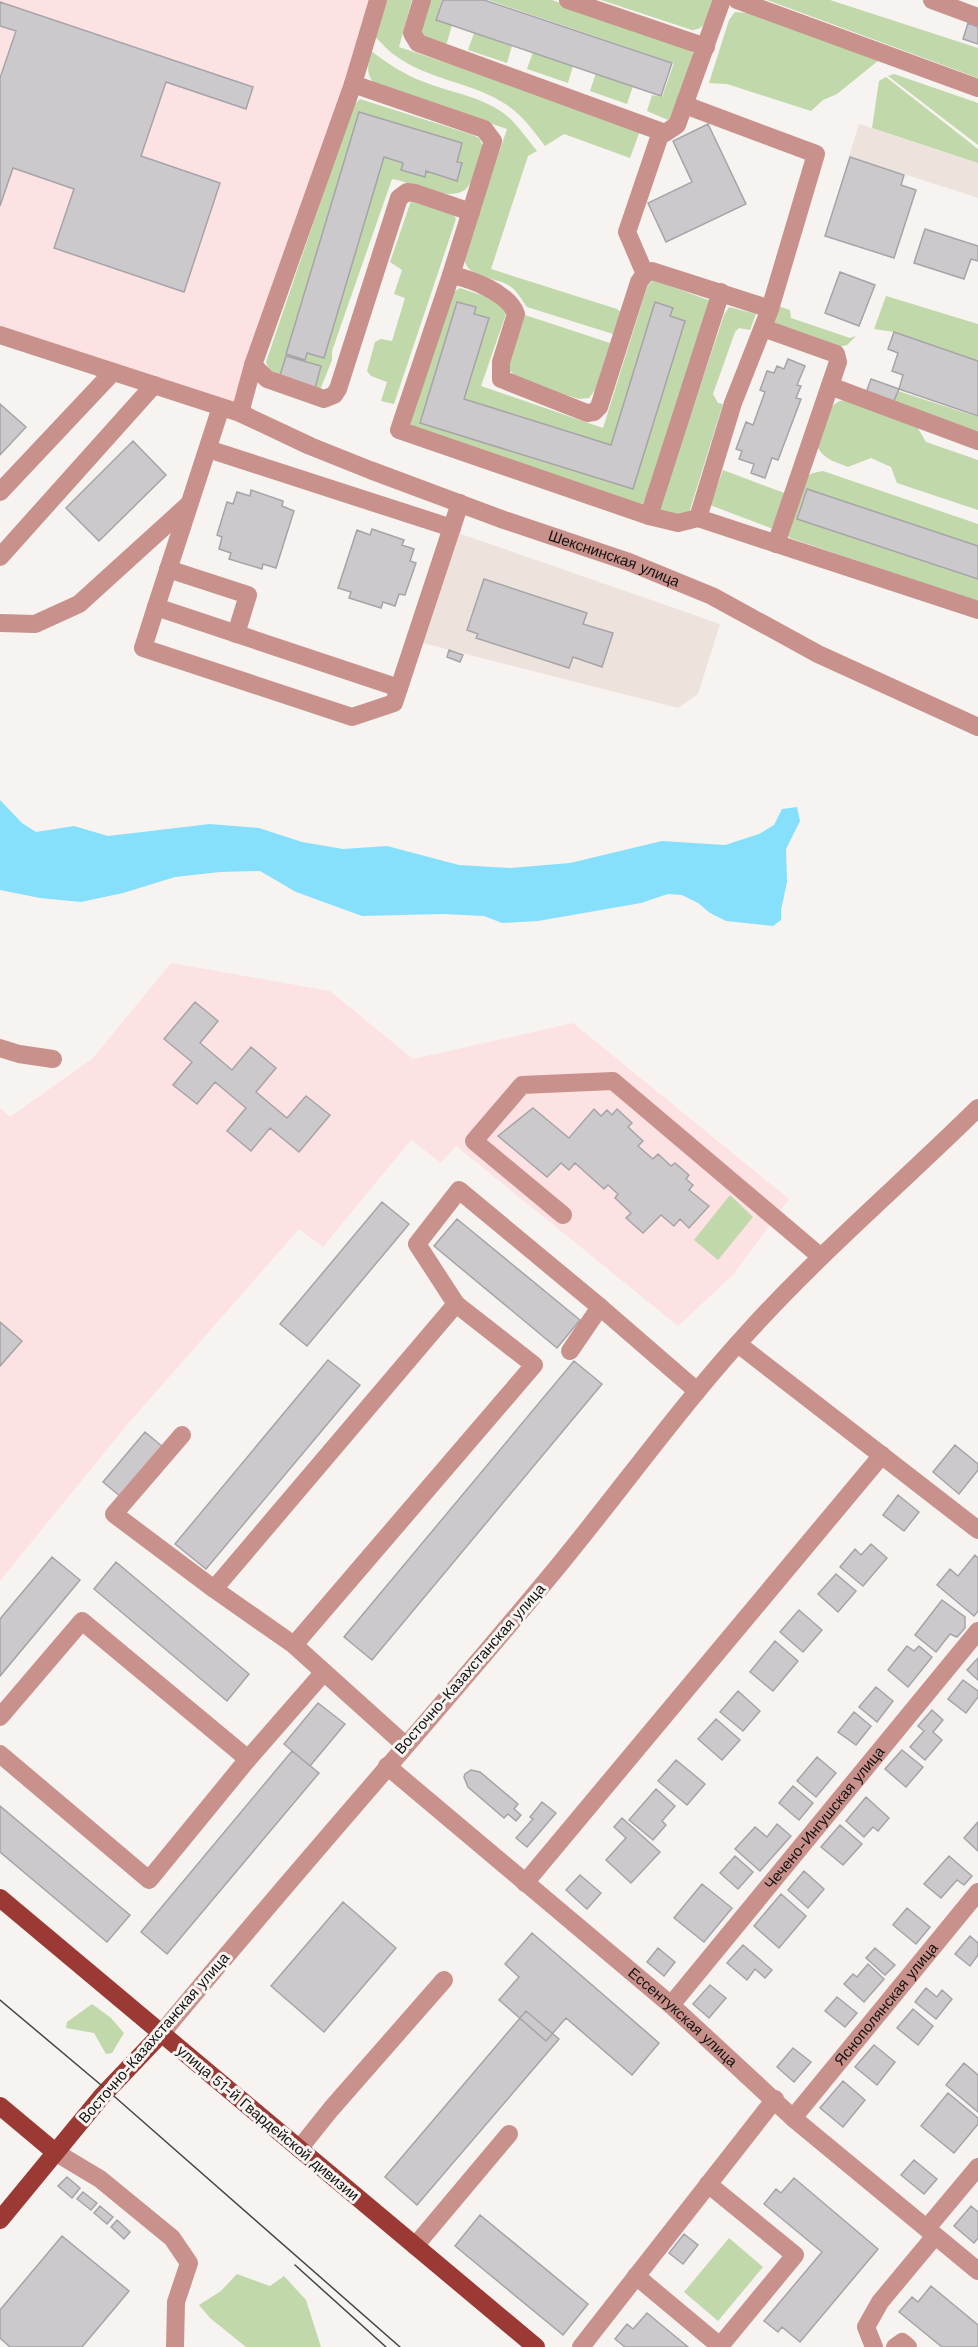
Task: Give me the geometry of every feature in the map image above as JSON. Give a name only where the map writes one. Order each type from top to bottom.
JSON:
[{"type":"main road","name":"улица 51-й Гвардейской дивизии","points":[[0,1898],[536,2347]]},
{"type":"main road","name":"Восточно-Казахстанская улица","points":[[0,2220],[102,2096],[161,2034]]},
{"type":"main road","points":[[0,2106],[55,2151]]},
{"type":"street","points":[[240,413],[252,365],[353,84],[378,0]]},
{"type":"street","points":[[422,0],[412,33],[417,43],[665,133],[677,124],[722,0]]},
{"type":"street","points":[[568,0],[706,47]]},
{"type":"street","points":[[736,0],[978,88]]},
{"type":"street","points":[[932,0],[978,17]]},
{"type":"street","points":[[353,84],[484,129],[493,141],[399,430],[649,516],[678,524],[698,518],[978,610]]},
{"type":"street","points":[[685,105],[816,154],[770,309],[733,403],[698,518]]},
{"type":"street","points":[[645,274],[627,232],[661,132]]},
{"type":"street","points":[[252,365],[267,379],[324,399],[334,395],[338,389],[399,198],[406,192],[415,193],[471,212]]},
{"type":"street","points":[[451,275],[464,278],[500,294],[514,307],[516,314],[501,362],[501,379],[587,413],[594,412],[599,407],[639,282],[645,274],[652,272],[770,309]]},
{"type":"street","points":[[649,516],[721,292]]},
{"type":"street","points":[[763,328],[836,354],[838,362],[776,544]]},
{"type":"street","name":"Шекснинская улица","points":[[4,341],[113,372],[240,413],[310,446],[460,503],[629,562],[712,596],[818,654],[978,727]]},
{"type":"street","points":[[0,492],[113,372]]},
{"type":"street","points":[[0,557],[154,385]]},
{"type":"street","points":[[830,386],[978,441]]},
{"type":"street","points":[[221,407],[143,648],[352,717],[394,703],[460,503]]},
{"type":"street","points":[[208,449],[452,528]]},
{"type":"street","points":[[0,622],[35,624],[79,604],[189,504]]},
{"type":"street","points":[[168,569],[248,595],[236,634]]},
{"type":"street","points":[[156,607],[399,688]]},
{"type":"street","points":[[0,1048],[19,1054],[53,1059]]},
{"type":"street","points":[[563,1215],[474,1141],[522,1085],[614,1081],[821,1257]]},
{"type":"street","name":"Восточно-Казахстанская улица","points":[[161,2034],[555,1570],[738,1344],[821,1257],[978,1108]]},
{"type":"street","points":[[294,1645],[534,1365],[456,1304],[417,1244],[459,1190],[698,1391]]},
{"type":"street","points":[[214,1589],[456,1304]]},
{"type":"street","points":[[570,1351],[600,1307]]},
{"type":"street","points":[[738,1344],[978,1530]]},
{"type":"street","points":[[182,1435],[114,1514],[294,1645],[405,1744]]},
{"type":"street","points":[[525,1883],[882,1455]]},
{"type":"street","points":[[0,1717],[82,1621],[248,1759]]},
{"type":"street","name":"Чечено-Ингушская улица","points":[[671,2005],[978,1630]]},
{"type":"street","points":[[0,1754],[149,1880],[248,1759],[324,1672]]},
{"type":"street","name":"Ессентукская улица","points":[[387,1766],[671,2005],[793,2118],[978,2271]]},
{"type":"street","name":"Яснополянская улица","points":[[793,2118],[978,1892]]},
{"type":"street","points":[[299,2149],[444,1980]]},
{"type":"street","points":[[581,2347],[775,2099]]},
{"type":"street","points":[[415,2246],[509,2134]]},
{"type":"street","points":[[55,2151],[100,2179],[172,2238],[189,2263],[176,2302],[175,2347]]},
{"type":"street","points":[[874,2347],[866,2327],[880,2302],[978,2167]]},
{"type":"street","points":[[636,2276],[720,2346],[795,2255],[708,2184]]},
{"type":"street","points":[[895,2347],[902,2342],[908,2347]]},
{"type":"shaded area","points":[[0,0],[378,0],[240,413],[0,333]]},
{"type":"shaded area","points":[[859,124],[978,163],[978,198],[849,156]]},
{"type":"shaded area","points":[[458,533],[720,624],[698,694],[678,708],[423,643]]},
{"type":"shaded area","points":[[171,963],[330,991],[413,1059],[573,1023],[789,1199],[733,1275],[678,1326],[456,1146],[441,1163],[411,1140],[323,1247],[299,1229],[126,1426],[0,1581],[0,1108],[10,1117],[93,1058]]},
{"type":"green space","points":[[386,0],[412,0],[399,47],[641,128],[630,158],[564,134],[545,146],[523,118],[494,97],[422,71],[396,56],[375,37]]},
{"type":"green space","points":[[427,0],[442,0],[436,20],[452,25],[446,46],[422,36],[421,19]]},
{"type":"green space","points":[[488,0],[552,0],[687,46],[696,57],[675,123],[647,111],[652,95],[662,97],[674,63]]},
{"type":"green space","points":[[601,0],[717,0],[705,24],[692,30]]},
{"type":"green space","points":[[767,0],[830,0],[978,48],[978,78]]},
{"type":"green space","points":[[735,12],[747,13],[879,60],[837,94],[823,100],[811,111],[727,84],[709,83],[729,20]]},
{"type":"green space","points":[[474,33],[512,46],[507,63],[468,50]]},
{"type":"green space","points":[[371,51],[417,79],[474,98],[493,107],[516,125],[537,151],[528,156],[491,269],[617,309],[621,312],[613,334],[527,307],[511,287],[469,269],[464,256],[507,129],[376,85],[369,74]]},
{"type":"green space","points":[[533,52],[573,66],[568,83],[527,69]]},
{"type":"green space","points":[[596,73],[633,86],[627,104],[590,91]]},
{"type":"green space","points":[[894,74],[978,103],[978,145],[888,76]]},
{"type":"green space","points":[[886,77],[978,149],[978,163],[872,128],[879,81]]},
{"type":"green space","points":[[360,99],[470,134],[479,138],[483,146],[471,182],[465,190],[446,194],[392,179],[320,390],[269,370],[266,362],[353,106]]},
{"type":"green space","points":[[412,198],[453,213],[456,219],[394,404],[381,401],[387,382],[371,376],[367,371],[375,342],[381,339],[392,341],[405,298],[394,294],[402,270],[390,262]]},
{"type":"green space","points":[[653,280],[711,301],[646,503],[640,507],[413,427],[410,422],[452,293],[460,288],[496,300],[507,311],[481,386],[603,428],[647,287]]},
{"type":"green space","points":[[886,296],[978,324],[978,361],[894,332],[874,329]]},
{"type":"green space","points":[[778,306],[790,310],[791,318],[850,338],[856,336],[847,345],[839,347],[782,330],[774,322]]},
{"type":"green space","points":[[729,307],[756,314],[750,330],[739,328],[735,332],[713,394],[718,403],[723,404],[688,516],[658,513],[724,315]]},
{"type":"green space","points":[[525,315],[610,343],[596,389],[589,398],[579,399],[540,387],[520,379],[508,368]]},
{"type":"green space","points":[[898,391],[978,417],[978,434],[893,403]]},
{"type":"green space","points":[[845,400],[916,425],[926,442],[978,460],[978,510],[897,483],[891,467],[871,458],[848,467],[824,455],[818,448],[823,426],[833,406]]},
{"type":"green space","points":[[723,470],[787,494],[773,529],[710,505]]},
{"type":"green space","points":[[823,471],[978,524],[978,602],[790,538],[785,533],[804,478]]},
{"type":"green space","points":[[730,1195],[753,1217],[718,1260],[694,1240]]},
{"type":"green space","points":[[92,2004],[111,2018],[124,2033],[112,2053],[106,2054],[94,2033],[66,2028],[67,2022]]},
{"type":"green space","points":[[729,2238],[763,2267],[718,2321],[684,2292]]},
{"type":"green space","points":[[237,2274],[270,2286],[284,2276],[306,2300],[321,2347],[246,2347],[210,2318],[199,2305],[221,2291]]},
{"type":"water","points":[[0,800],[22,823],[36,832],[74,826],[108,836],[210,824],[259,828],[302,842],[343,849],[387,846],[459,865],[510,868],[570,863],[662,841],[725,845],[759,834],[774,825],[782,809],[797,807],[800,821],[786,849],[787,882],[781,920],[773,926],[726,921],[682,895],[668,894],[641,903],[538,921],[502,923],[484,916],[443,914],[362,916],[296,892],[260,871],[220,872],[175,877],[123,893],[81,902],[40,898],[0,890]]},
{"type":"building","points":[[443,0],[484,0],[672,63],[661,96],[436,20]]},
{"type":"building","points":[[0,2],[253,87],[246,109],[166,82],[141,156],[220,183],[184,292],[54,248],[74,189],[13,168],[0,206],[0,78],[16,31],[0,26]]},
{"type":"building","points":[[968,23],[978,27],[978,44],[963,39]]},
{"type":"building","points":[[359,112],[462,143],[457,162],[462,163],[457,181],[426,171],[425,177],[401,170],[403,163],[384,157],[324,358],[307,353],[305,360],[286,354]]},
{"type":"building","points":[[708,124],[746,204],[666,242],[648,203],[692,182],[673,141]]},
{"type":"building","points":[[850,157],[904,175],[901,185],[916,190],[894,258],[825,236]]},
{"type":"building","points":[[925,229],[978,246],[978,261],[971,259],[964,279],[914,263]]},
{"type":"building","points":[[840,272],[875,285],[859,326],[825,313]]},
{"type":"building","points":[[457,302],[476,307],[474,314],[489,318],[464,399],[611,445],[655,302],[673,308],[670,316],[685,321],[633,489],[420,423]]},
{"type":"building","points":[[894,332],[978,361],[978,416],[899,389],[903,375],[892,371],[898,353],[888,349]]},
{"type":"building","points":[[286,356],[321,366],[314,392],[278,382]]},
{"type":"building","points":[[788,359],[805,366],[797,385],[801,386],[796,398],[801,399],[778,460],[772,458],[765,478],[751,473],[754,464],[739,459],[742,451],[736,449],[746,422],[753,425],[765,392],[760,390],[767,371],[774,373],[777,366],[784,369]]},
{"type":"building","points":[[871,379],[899,389],[893,403],[866,393]]},
{"type":"building","points":[[0,404],[26,427],[0,455]]},
{"type":"building","points":[[133,441],[166,475],[99,541],[66,508]]},
{"type":"building","points":[[807,489],[978,546],[978,579],[797,519]]},
{"type":"building","points":[[251,490],[283,501],[282,506],[294,511],[276,568],[263,564],[262,569],[229,559],[231,553],[219,549],[222,537],[217,535],[227,502],[233,504],[237,492],[250,496]]},
{"type":"building","points":[[372,529],[404,540],[402,545],[414,549],[410,561],[416,563],[405,595],[399,594],[395,606],[383,602],[381,608],[349,598],[351,592],[338,588],[357,530],[370,535]]},
{"type":"building","points":[[484,579],[587,613],[583,624],[613,633],[602,667],[573,657],[569,668],[476,638],[478,634],[467,630]]},
{"type":"building","points":[[449,650],[463,655],[460,662],[447,657]]},
{"type":"building","points":[[195,1002],[218,1021],[200,1043],[232,1070],[251,1047],[276,1068],[256,1092],[287,1118],[306,1096],[330,1115],[299,1152],[270,1128],[251,1151],[227,1131],[246,1108],[215,1082],[197,1104],[173,1085],[192,1062],[164,1039]]},
{"type":"building","points":[[533,1108],[569,1138],[594,1109],[601,1116],[607,1110],[612,1115],[617,1109],[632,1123],[628,1127],[643,1141],[638,1146],[653,1159],[658,1154],[671,1166],[675,1163],[689,1175],[686,1179],[693,1185],[689,1190],[709,1206],[689,1228],[680,1219],[674,1226],[661,1215],[643,1233],[626,1218],[631,1213],[615,1198],[618,1194],[608,1185],[604,1189],[575,1163],[569,1170],[561,1163],[547,1177],[498,1136]]},
{"type":"building","points":[[382,1202],[409,1224],[307,1346],[280,1324]]},
{"type":"building","points":[[457,1219],[580,1320],[557,1348],[434,1246]]},
{"type":"building","points":[[0,1322],[22,1341],[0,1366]]},
{"type":"building","points":[[328,1360],[360,1385],[206,1569],[175,1544]]},
{"type":"building","points":[[574,1361],[602,1384],[372,1660],[344,1637]]},
{"type":"building","points":[[145,1432],[163,1447],[121,1497],[103,1482]]},
{"type":"building","points":[[955,1445],[978,1464],[978,1470],[959,1494],[933,1472]]},
{"type":"building","points":[[898,1495],[919,1512],[904,1531],[883,1515]]},
{"type":"building","points":[[871,1544],[887,1558],[863,1586],[840,1567],[855,1549],[861,1555]]},
{"type":"building","points":[[975,1555],[978,1558],[978,1611],[974,1616],[937,1585],[950,1569],[958,1576]]},
{"type":"building","points":[[52,1557],[80,1580],[0,1676],[0,1619]]},
{"type":"building","points":[[116,1562],[249,1674],[227,1701],[94,1589]]},
{"type":"building","points":[[836,1574],[856,1591],[838,1612],[818,1594]]},
{"type":"building","points":[[942,1600],[965,1617],[965,1628],[957,1637],[950,1634],[936,1652],[915,1635]]},
{"type":"building","points":[[799,1610],[822,1630],[803,1652],[780,1632]]},
{"type":"building","points":[[775,1641],[798,1661],[773,1691],[750,1672]]},
{"type":"building","points":[[907,1646],[914,1651],[919,1646],[932,1657],[908,1687],[888,1670]]},
{"type":"building","points":[[978,1658],[978,1680],[967,1670]]},
{"type":"building","points":[[963,1680],[978,1691],[978,1697],[966,1713],[948,1699]]},
{"type":"building","points":[[876,1687],[893,1701],[877,1722],[859,1707]]},
{"type":"building","points":[[738,1691],[760,1711],[743,1731],[720,1712]]},
{"type":"building","points":[[318,1703],[345,1724],[310,1766],[284,1744]]},
{"type":"building","points":[[932,1710],[943,1720],[933,1732],[942,1740],[925,1760],[910,1747],[924,1731],[918,1726]]},
{"type":"building","points":[[854,1712],[871,1726],[856,1745],[838,1732]]},
{"type":"building","points":[[716,1719],[740,1740],[722,1760],[698,1739]]},
{"type":"building","points":[[902,1750],[923,1767],[906,1787],[885,1769]]},
{"type":"building","points":[[292,1751],[319,1773],[167,1954],[141,1932]]},
{"type":"building","points":[[817,1757],[836,1773],[816,1797],[797,1781]]},
{"type":"building","points":[[676,1760],[705,1784],[687,1805],[658,1781]]},
{"type":"building","points":[[471,1770],[480,1772],[518,1804],[514,1809],[521,1815],[516,1821],[508,1814],[504,1818],[468,1787],[464,1777]]},
{"type":"building","points":[[793,1786],[813,1803],[799,1820],[779,1803]]},
{"type":"building","points":[[656,1789],[675,1806],[662,1821],[666,1825],[653,1840],[629,1820]]},
{"type":"building","points":[[866,1797],[889,1818],[878,1831],[873,1827],[864,1837],[846,1821]]},
{"type":"building","points":[[542,1802],[556,1813],[527,1847],[516,1838],[533,1819],[530,1817]]},
{"type":"building","points":[[0,1806],[130,1915],[107,1942],[0,1852]]},
{"type":"building","points":[[622,1818],[660,1852],[631,1883],[606,1860],[626,1838],[614,1827]]},
{"type":"building","points":[[978,1822],[978,1851],[964,1838]]},
{"type":"building","points":[[777,1824],[791,1836],[760,1871],[735,1849],[755,1827],[767,1837]]},
{"type":"building","points":[[840,1825],[862,1844],[843,1865],[821,1847]]},
{"type":"building","points":[[735,1856],[753,1872],[738,1889],[720,1873]]},
{"type":"building","points":[[949,1856],[972,1876],[964,1885],[957,1880],[941,1898],[924,1884]]},
{"type":"building","points":[[804,1871],[824,1889],[808,1908],[788,1890]]},
{"type":"building","points":[[580,1875],[601,1893],[587,1909],[566,1890]]},
{"type":"building","points":[[702,1884],[732,1908],[704,1942],[674,1918]]},
{"type":"building","points":[[781,1894],[806,1916],[779,1948],[754,1926]]},
{"type":"building","points":[[343,1902],[396,1948],[324,2032],[271,1986]]},
{"type":"building","points":[[907,1908],[930,1927],[916,1944],[893,1925]]},
{"type":"building","points":[[532,1933],[659,2043],[632,2075],[566,2018],[546,2041],[499,2000],[519,1977],[505,1964]]},
{"type":"building","points":[[970,1936],[978,1943],[978,1955],[970,1966],[955,1954]]},
{"type":"building","points":[[743,1945],[772,1970],[765,1978],[755,1969],[747,1980],[727,1963]]},
{"type":"building","points":[[658,1948],[675,1962],[664,1976],[647,1962]]},
{"type":"building","points":[[875,1948],[895,1965],[885,1975],[866,1958]]},
{"type":"building","points":[[868,1964],[884,1979],[864,2002],[844,1984],[853,1974],[857,1977]]},
{"type":"building","points":[[710,1985],[726,1998],[709,2018],[693,2004]]},
{"type":"building","points":[[926,1988],[937,1997],[942,1990],[952,1999],[936,2019],[915,2002]]},
{"type":"building","points":[[837,1997],[857,2013],[845,2027],[825,2011]]},
{"type":"building","points":[[913,2009],[933,2026],[918,2045],[897,2028]]},
{"type":"building","points":[[526,2011],[559,2039],[417,2205],[385,2177]]},
{"type":"building","points":[[874,2045],[895,2062],[877,2085],[855,2067]]},
{"type":"building","points":[[793,2048],[811,2062],[794,2082],[777,2067]]},
{"type":"building","points":[[964,2063],[978,2075],[978,2112],[946,2085]]},
{"type":"building","points":[[843,2081],[865,2100],[843,2127],[820,2108]]},
{"type":"building","points":[[948,2093],[978,2118],[978,2124],[954,2153],[921,2126]]},
{"type":"building","points":[[914,2160],[937,2179],[924,2194],[901,2175]]},
{"type":"building","points":[[67,2177],[80,2188],[72,2198],[58,2186]]},
{"type":"building","points":[[794,2178],[878,2249],[800,2342],[782,2327],[778,2332],[764,2321],[822,2252],[764,2204],[776,2189],[781,2193]]},
{"type":"building","points":[[83,2192],[97,2203],[91,2210],[77,2199]]},
{"type":"building","points":[[100,2206],[113,2217],[107,2224],[94,2213]]},
{"type":"building","points":[[971,2206],[978,2212],[978,2238],[974,2243],[954,2226]]},
{"type":"building","points":[[480,2215],[588,2304],[563,2335],[455,2246]]},
{"type":"building","points":[[117,2220],[130,2232],[124,2239],[111,2227]]},
{"type":"building","points":[[684,2234],[698,2245],[683,2264],[669,2253]]},
{"type":"building","points":[[62,2236],[129,2291],[82,2347],[10,2347],[0,2338],[0,2310]]},
{"type":"building","points":[[931,2286],[978,2325],[978,2347],[942,2347],[899,2312],[912,2297],[918,2302]]},
{"type":"building","points":[[647,2313],[688,2347],[625,2347],[615,2339],[627,2324],[633,2329]]},
{"type":"tram line","points":[[0,2000],[107,2090],[400,2347]]},
{"type":"tram line","points":[[295,2265],[386,2347]]}]
